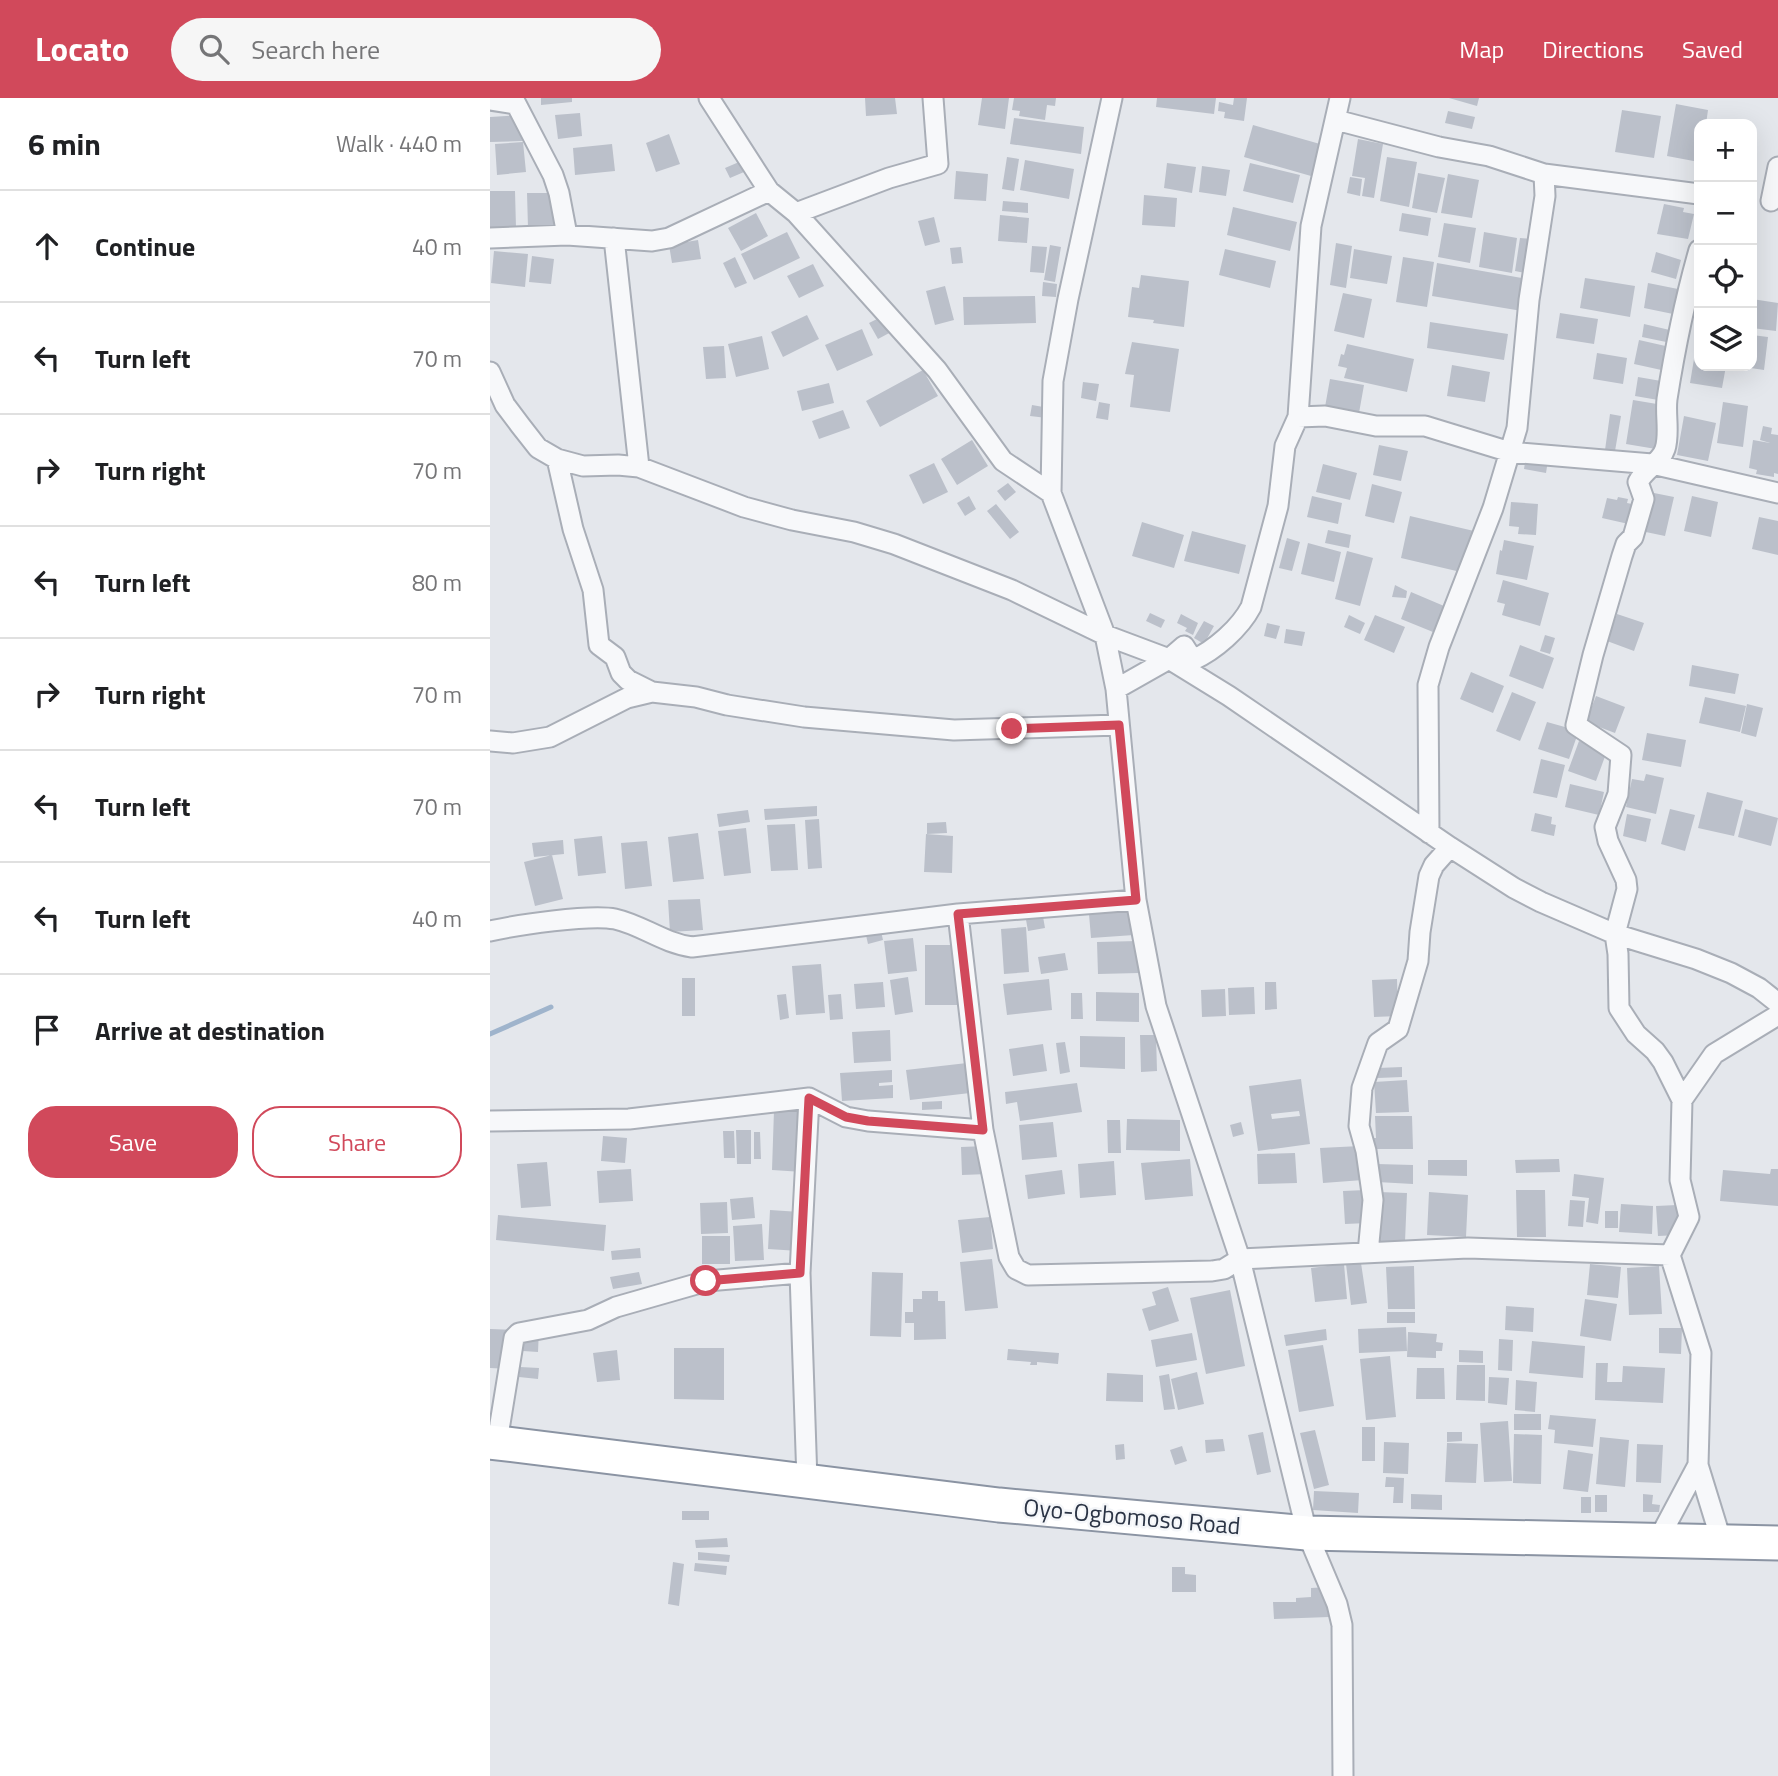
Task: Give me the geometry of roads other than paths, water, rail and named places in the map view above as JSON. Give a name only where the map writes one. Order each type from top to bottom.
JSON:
[{"type":"highway","name":"Oyo-Ogbomoso Road","points":[[493,1442],[999,1506],[1307,1533],[1778,1544]]},
{"type":"street","points":[[709,98],[769,191],[796,214],[937,370],[1003,461],[1051,493]]},
{"type":"street","points":[[796,214],[889,178],[938,164],[933,98]]},
{"type":"street","points":[[1112,98],[1053,381],[1051,493],[1105,635],[1116,689],[1136,900],[1156,1006],[1240,1259],[1307,1533],[1337,1604],[1342,1625],[1343,1776]]},
{"type":"street","points":[[1116,689],[1169,659],[1184,646],[1193,660],[1212,651],[1248,613],[1278,506],[1285,446],[1298,417],[1311,226],[1340,98]]},
{"type":"street","points":[[490,100],[514,101],[553,175],[567,235]]},
{"type":"street","points":[[1336,120],[1439,147],[1489,156],[1544,174],[1694,193]]},
{"type":"street","points":[[1767,201],[1778,167]]},
{"type":"street","points":[[1429,833],[1428,685],[1439,647],[1493,508],[1510,452],[1520,405],[1529,300],[1545,195],[1544,174]]},
{"type":"street","points":[[490,238],[567,235],[652,241],[669,237],[769,191]]},
{"type":"street","points":[[614,238],[639,467]]},
{"type":"street","points":[[1694,268],[1683,307],[1667,403],[1666,447],[1661,457],[1643,473],[1638,482],[1644,499],[1639,519],[1622,556],[1576,725],[1621,755],[1618,794],[1605,827],[1627,889],[1615,934],[1619,954],[1619,1008],[1636,1034],[1663,1062],[1682,1100],[1680,1180],[1689,1217],[1670,1255],[1702,1353],[1698,1465],[1722,1542]]},
{"type":"street","points":[[490,372],[506,405],[520,425],[538,448],[556,459],[583,467],[639,467],[744,507],[894,544],[1012,590],[1105,635],[1169,659],[1450,847],[1541,902],[1615,934],[1696,958],[1759,988],[1778,1003]]},
{"type":"street","points":[[1298,417],[1325,416],[1376,426],[1425,426],[1510,452],[1652,464],[1778,493]]},
{"type":"street","points":[[556,459],[573,529],[593,590],[599,645],[615,657],[621,673],[628,680],[652,692]]},
{"type":"street","points":[[490,741],[513,743],[550,737],[627,698],[652,692],[696,697],[727,705],[804,717],[954,730],[1119,725]]},
{"type":"street","points":[[1368,1253],[1373,1200],[1366,1151],[1359,1126],[1362,1088],[1378,1042],[1398,1029],[1416,974],[1429,876],[1434,865],[1450,847]]},
{"type":"street","points":[[490,931],[593,918],[617,920],[674,945],[692,947],[958,914],[1136,900]]},
{"type":"street","points":[[958,914],[983,1130],[1009,1257],[1016,1269],[1028,1275],[1212,1271],[1224,1269],[1240,1259],[1468,1248],[1670,1255]]},
{"type":"street","points":[[1682,1100],[1714,1054],[1778,1015]]},
{"type":"street","points":[[490,1121],[629,1119],[809,1098],[846,1117],[983,1130]]},
{"type":"street","points":[[807,1481],[800,1273],[809,1098]]},
{"type":"street","points":[[493,1442],[514,1338],[519,1333],[588,1320],[616,1307],[706,1281],[800,1273]]},
{"type":"street","points":[[1657,1542],[1698,1465]]},
{"type":"waterway","points":[[490,1034],[551,1007]]}]
